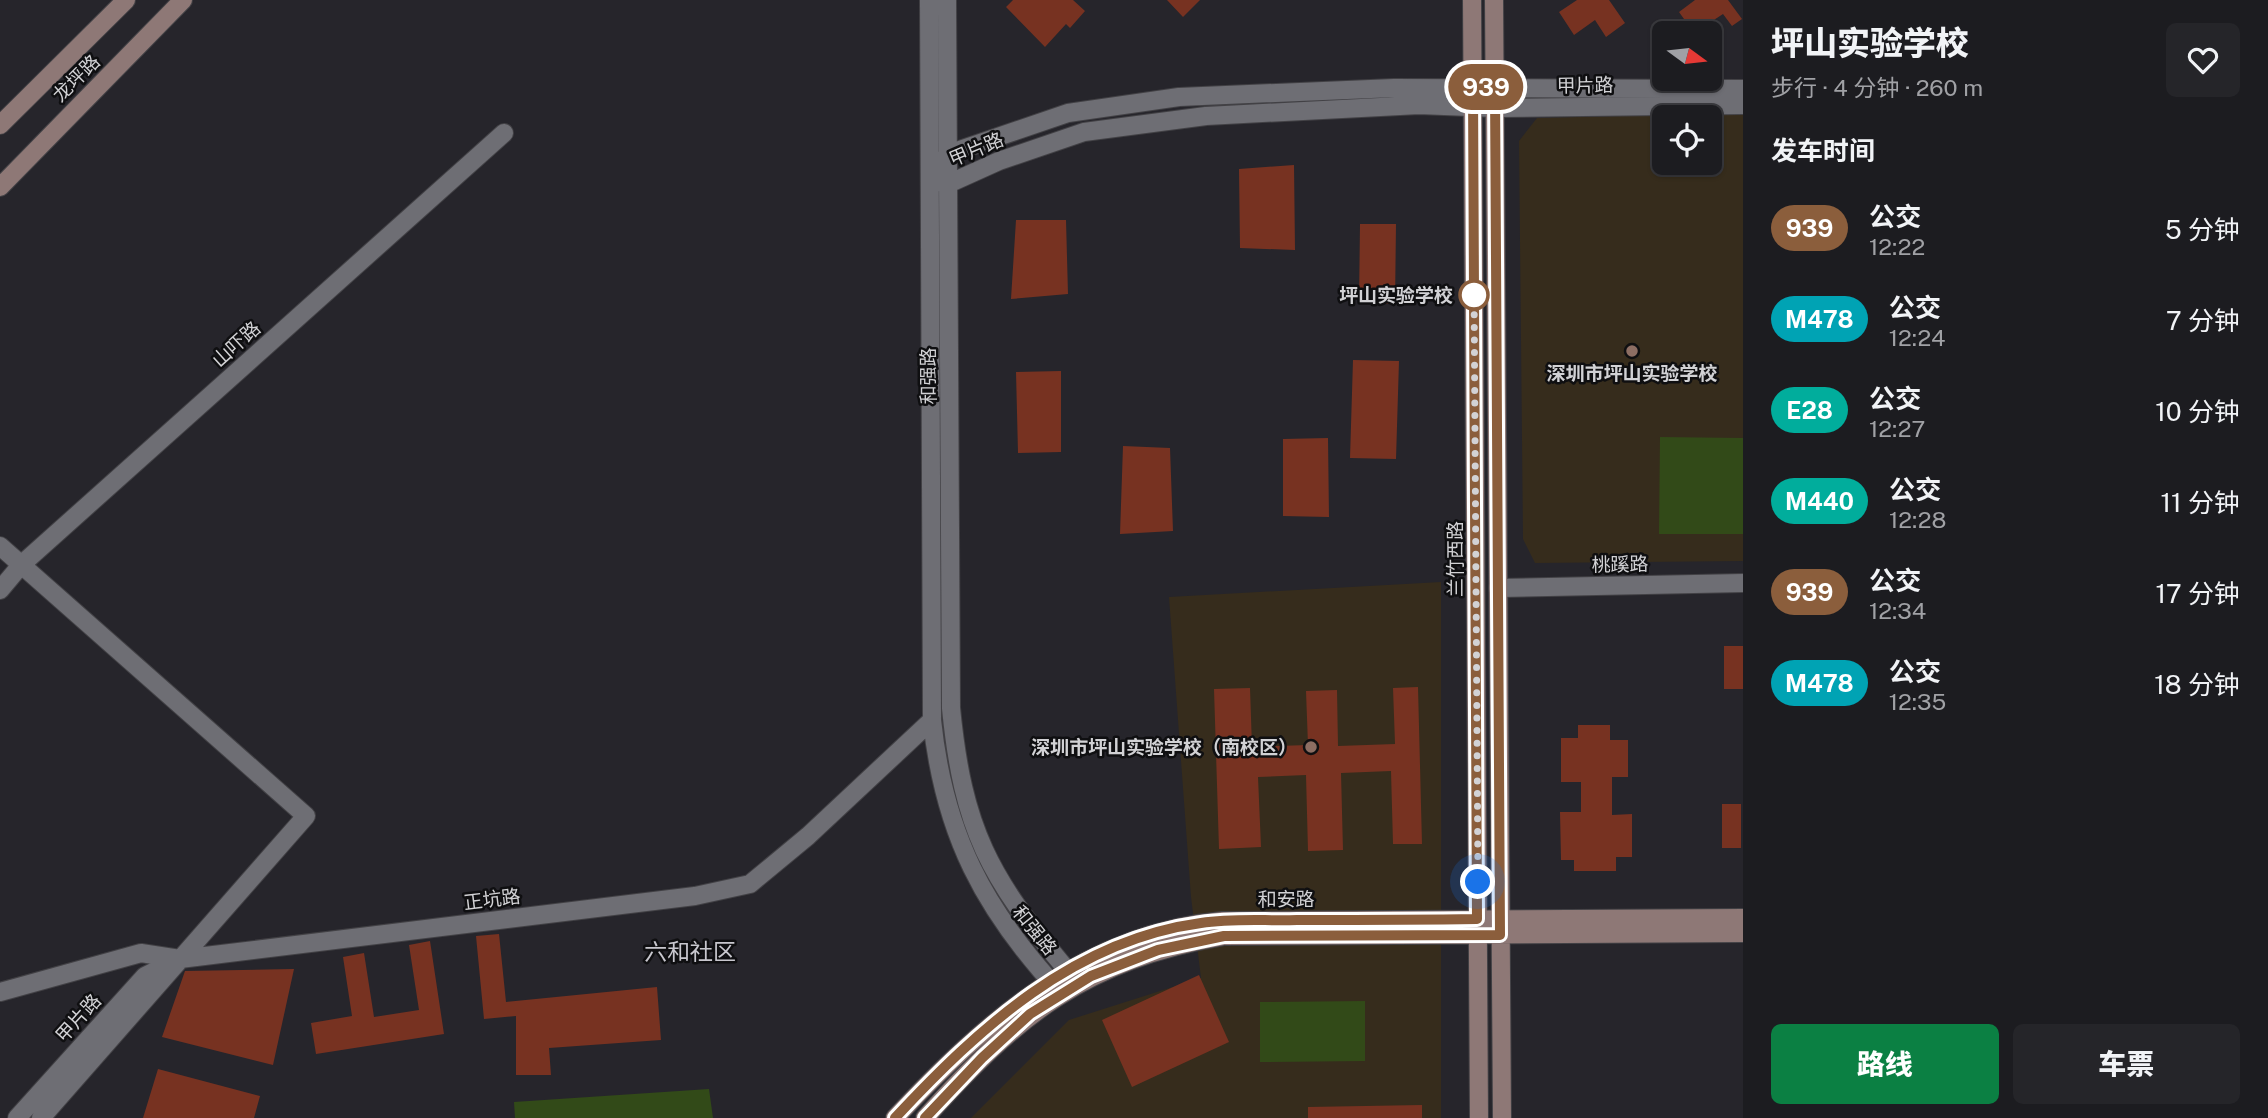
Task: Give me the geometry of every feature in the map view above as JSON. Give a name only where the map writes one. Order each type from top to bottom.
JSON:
[{"type":"street","name":"龙坪路","points":[[0,125],[126,0]]},
{"type":"street","name":"龙坪路","points":[[0,187],[183,0]]},
{"type":"street","name":"和强路","points":[[929,0],[932,720],[942,792],[970,868],[990,907],[1055,986]]},
{"type":"street","name":"和强路","points":[[947,0],[951,708],[956,757],[977,838],[992,870],[1008,896],[1067,970]]},
{"type":"street","name":"兰竹西路","points":[[1472,0],[1479,1118]]},
{"type":"street","points":[[1494,0],[1502,1118]]},
{"type":"street","name":"甲片路","points":[[1743,89],[1495,87],[1179,97],[1068,113],[948,154],[930,180],[948,184],[999,160],[1084,132],[1206,116],[1419,105],[1495,108],[1743,104]]},
{"type":"street","name":"山吓路","points":[[0,590],[21,565],[503,133]]},
{"type":"street","points":[[0,546],[21,565]]},
{"type":"street","name":"甲片路","points":[[21,565],[306,816],[41,1118]]},
{"type":"street","name":"桃蹊路","points":[[1498,588],[1743,583]]},
{"type":"street","name":"正坑路","points":[[0,992],[141,953],[180,959],[695,896],[750,884],[808,836],[932,720]]},
{"type":"street","name":"和安路","points":[[1500,927],[1743,918]]},
{"type":"street","name":"和安路","points":[[925,1118],[1017,1027],[1067,970],[1120,946],[1201,923],[1743,933]]},
{"type":"street","name":"和安路","points":[[895,1118],[936,1074],[1004,1012],[1055,986],[1158,950],[1224,936],[1478,927]]},
{"type":"street","name":"甲片路","points":[[17,1118],[145,976],[180,959]]},
{"type":"street","points":[[1004,1012],[1017,1027]]},
{"type":"shaded area","name":"深圳市坪山实验学校","points":[[1743,113],[1743,561],[1535,563],[1523,539],[1519,141],[1537,118],[1652,115],[1652,175],[1722,175],[1722,114]]},
{"type":"shaded area","name":"深圳市坪山实验学校（南校区）","points":[[1441,582],[1441,1118],[971,1118],[1069,1020],[1201,978],[1191,897],[1169,597]]},
{"type":"green space","points":[[1660,437],[1743,438],[1743,534],[1659,534]]},
{"type":"green space","points":[[1365,1001],[1365,1061],[1260,1062],[1260,1002]]},
{"type":"green space","points":[[709,1089],[713,1118],[515,1118],[514,1102]]},
{"type":"building","points":[[1013,0],[1073,0],[1085,11],[1070,28],[1066,24],[1045,47],[1006,7]]},
{"type":"building","points":[[1167,0],[1200,0],[1183,17]]},
{"type":"building","points":[[1577,0],[1609,0],[1625,23],[1606,37],[1595,20],[1574,35],[1559,12]]},
{"type":"building","points":[[1695,0],[1728,0],[1742,19],[1732,26],[1723,14],[1712,21],[1685,21],[1679,12]]},
{"type":"building","points":[[1294,165],[1295,250],[1240,248],[1239,169]]},
{"type":"building","points":[[1016,220],[1066,220],[1068,294],[1011,299]]},
{"type":"building","points":[[1360,224],[1396,224],[1395,304],[1359,303]]},
{"type":"building","points":[[1353,360],[1399,361],[1396,459],[1350,458]]},
{"type":"building","points":[[1061,371],[1061,452],[1018,453],[1016,372]]},
{"type":"building","points":[[1328,438],[1329,517],[1283,516],[1283,439]]},
{"type":"building","points":[[1123,446],[1170,448],[1173,531],[1120,534]]},
{"type":"building","points":[[1724,646],[1743,646],[1743,689],[1724,689]]},
{"type":"building","points":[[1418,687],[1422,844],[1393,844],[1391,771],[1341,773],[1343,850],[1308,851],[1306,775],[1258,777],[1261,847],[1219,849],[1214,689],[1250,688],[1252,747],[1308,745],[1306,691],[1337,690],[1338,746],[1395,744],[1393,688]]},
{"type":"building","points":[[1578,725],[1610,725],[1610,740],[1628,740],[1628,777],[1612,777],[1612,815],[1632,814],[1632,857],[1616,857],[1616,871],[1574,871],[1574,860],[1561,860],[1560,812],[1581,812],[1581,782],[1561,782],[1561,738],[1578,738]]},
{"type":"building","points":[[1722,804],[1741,804],[1741,848],[1722,848]]},
{"type":"building","points":[[499,934],[506,1002],[657,987],[661,1040],[549,1048],[551,1075],[516,1075],[516,1016],[484,1019],[476,936]]},
{"type":"building","points":[[430,941],[444,1034],[316,1054],[311,1023],[352,1016],[343,957],[364,953],[374,1017],[419,1010],[409,945]]},
{"type":"building","points":[[294,969],[273,1065],[162,1037],[185,971]]},
{"type":"building","points":[[1199,975],[1229,1042],[1132,1087],[1102,1020]]},
{"type":"building","points":[[158,1069],[260,1096],[254,1118],[143,1118]]},
{"type":"building","points":[[1422,1105],[1422,1118],[1308,1118],[1308,1107]]},
{"type":"bus line","name":"939","points":[[895,1118],[984,1028],[1019,1000],[1082,962],[1157,933],[1182,926],[1222,921],[1477,919],[1473,88],[1495,87],[1500,935],[1224,936],[1158,950],[1091,976],[1030,1014],[982,1058],[925,1118]]},
{"type":"place","name":"坪山实验学校","points":[[1474,295]]},
{"type":"place","name":"深圳市坪山实验学校","points":[[1632,351]]},
{"type":"place","name":"深圳市坪山实验学校（南校区）","points":[[1311,747]]},
{"type":"district","name":"六和社区","points":[[690,951]]},
{"type":"route","points":[[1474,295],[1474,286],[1478,882]]}]
